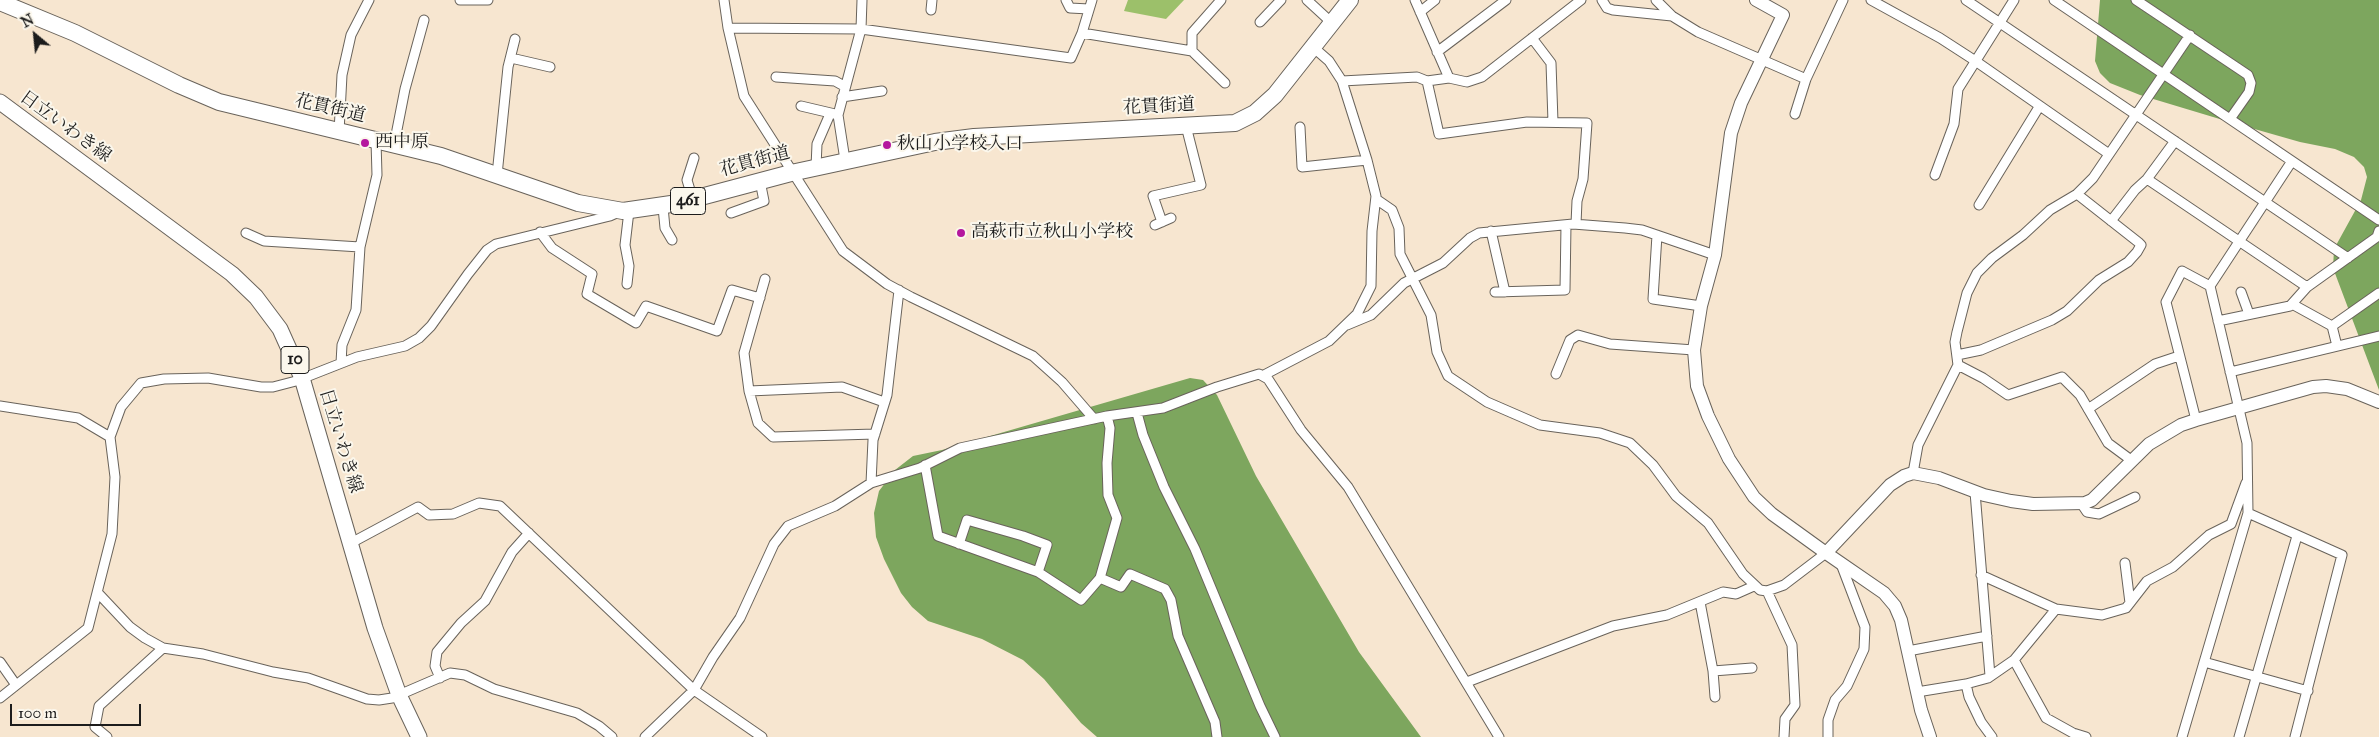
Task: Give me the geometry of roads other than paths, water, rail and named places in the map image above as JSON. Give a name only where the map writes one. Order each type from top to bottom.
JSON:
[{"type":"highway","name":"花貫街道","points":[[0,2],[75,33],[202,96],[244,109],[441,156],[578,203],[626,211],[663,207],[791,173],[891,150],[974,137],[1235,123],[1246,119],[1275,95],[1350,0]]},
{"type":"main road","name":"日立いわき線","points":[[0,102],[232,274],[256,297],[280,328],[302,378],[375,628],[399,695],[419,737]]},
{"type":"street","points":[[339,132],[342,75],[351,35],[369,0]]},
{"type":"street","points":[[460,0],[488,0]]},
{"type":"street","points":[[724,0],[728,28],[744,96],[791,173],[843,251],[899,290],[1034,356],[1062,382],[1094,419]]},
{"type":"street","points":[[816,167],[817,144],[842,97],[861,29],[862,0]]},
{"type":"street","points":[[930,10],[932,0]]},
{"type":"street","points":[[1066,0],[1070,8],[1089,9]]},
{"type":"street","points":[[728,28],[861,29],[1071,58],[1082,33],[1092,0]]},
{"type":"street","points":[[1192,51],[1192,33],[1221,0]]},
{"type":"street","points":[[1260,22],[1280,0]]},
{"type":"street","points":[[1306,0],[1332,23]]},
{"type":"street","points":[[1415,0],[1449,78]]},
{"type":"street","points":[[1420,12],[1435,0]]},
{"type":"street","points":[[1438,52],[1506,0]]},
{"type":"street","points":[[1342,81],[1417,76],[1427,82],[1449,78],[1467,82],[1479,79],[1581,0]]},
{"type":"street","points":[[1602,0],[1607,8],[1613,10],[1672,16]]},
{"type":"street","points":[[1656,0],[1672,16],[1698,32],[1806,79]]},
{"type":"street","points":[[1756,0],[1783,15],[1741,103],[1731,134],[1715,255],[1701,306],[1694,350],[1694,370],[1701,400],[1742,483],[1772,514],[1884,593],[1890,600],[1901,620],[1917,692],[1930,737]]},
{"type":"street","points":[[1795,114],[1806,79],[1843,0]]},
{"type":"street","points":[[1871,0],[1940,38],[2109,154]]},
{"type":"street","points":[[1966,0],[2174,141],[2268,202],[2348,258]]},
{"type":"street","points":[[1935,175],[1954,124],[1958,88],[1974,60],[2014,0]]},
{"type":"street","points":[[2054,0],[2379,220]]},
{"type":"street","points":[[2136,0],[2246,72],[2250,79],[2249,92],[2230,119]]},
{"type":"street","points":[[394,145],[405,89],[424,20]]},
{"type":"street","points":[[1082,33],[1192,51],[1225,83]]},
{"type":"street","points":[[1913,473],[1918,444],[1944,397],[1951,377],[1958,366],[1957,332],[1967,293],[1977,273],[1992,258],[2023,236],[2050,210],[2077,194],[2093,178],[2190,35]]},
{"type":"street","points":[[1532,38],[1551,63],[1553,122]]},
{"type":"street","points":[[497,175],[515,39]]},
{"type":"street","points":[[645,737],[694,690],[713,657],[740,618],[774,544],[788,526],[835,506],[871,483],[925,465],[960,448],[1107,416],[1137,413],[1171,405],[1253,374],[1264,376],[1315,350],[1329,341],[1347,325],[1363,305],[1372,286],[1372,232],[1376,199],[1367,160],[1342,81],[1329,61],[1313,47]]},
{"type":"street","points":[[511,58],[550,67]]},
{"type":"street","points":[[776,77],[835,81],[844,86]]},
{"type":"street","points":[[1427,82],[1439,134],[1527,122],[1587,123],[1583,179],[1578,201],[1576,224]]},
{"type":"street","points":[[842,97],[882,91]]},
{"type":"street","points":[[801,106],[834,114]]},
{"type":"street","points":[[1979,205],[2039,106]]},
{"type":"street","points":[[834,114],[845,160]]},
{"type":"street","points":[[1171,218],[1159,224],[1153,196],[1201,185],[1186,126]]},
{"type":"street","points":[[1300,128],[1302,167],[1367,160]]},
{"type":"street","points":[[341,363],[342,345],[356,310],[360,247],[377,175],[376,141]]},
{"type":"street","points":[[2111,221],[2135,190],[2147,179],[2174,141]]},
{"type":"street","points":[[693,200],[687,180],[694,158]]},
{"type":"street","points":[[2182,737],[2248,513],[2249,475],[2246,443],[2210,286],[2238,240],[2268,202],[2292,161]]},
{"type":"street","points":[[2147,179],[2307,287]]},
{"type":"street","points":[[731,213],[764,202],[760,181]]},
{"type":"street","points":[[1957,355],[1981,350],[2052,320],[2067,311],[2099,280],[2128,262],[2140,245],[2077,194]]},
{"type":"street","points":[[1376,199],[1392,210],[1399,228],[1400,254],[1432,315],[1437,352],[1448,376],[1487,402],[1540,425],[1600,433],[1618,438],[1638,449],[1676,496],[1708,523],[1743,574],[1754,586],[1767,591],[1792,645],[1795,705],[1786,719],[1784,737]]},
{"type":"street","points":[[663,207],[665,228],[672,240]]},
{"type":"street","points":[[0,698],[88,628],[112,534],[115,477],[110,437],[121,407],[141,383],[164,379],[208,378],[261,387],[274,387],[341,363],[405,346],[419,338],[431,326],[487,250],[505,240],[626,211],[625,245],[629,266],[627,284]]},
{"type":"street","points":[[1347,325],[1371,315],[1412,278],[1443,263],[1474,235],[1491,231],[1576,224],[1634,229],[1658,235],[1715,255]]},
{"type":"street","points":[[1494,292],[1565,290],[1566,225]]},
{"type":"street","points":[[1491,231],[1505,292]]},
{"type":"street","points":[[2218,321],[2263,313],[2292,304],[2307,287],[2377,237],[2379,231]]},
{"type":"street","points":[[540,232],[552,248],[592,274],[587,294],[636,323],[646,306],[716,331],[732,290],[760,298]]},
{"type":"street","points":[[246,233],[264,241],[360,247]]},
{"type":"street","points":[[1658,235],[1653,299],[1701,306]]},
{"type":"street","points":[[2196,420],[2166,302],[2170,290],[2182,271],[2210,286]]},
{"type":"street","points":[[765,279],[744,352],[748,391],[758,423],[773,437],[875,434]]},
{"type":"street","points":[[871,483],[875,434],[884,402],[899,290]]},
{"type":"street","points":[[2241,292],[2249,314]]},
{"type":"street","points":[[2332,326],[2379,293]]},
{"type":"street","points":[[2292,304],[2332,326],[2337,346]]},
{"type":"street","points":[[1556,374],[1570,340],[1578,335],[1610,344],[1694,350]]},
{"type":"street","points":[[2230,372],[2379,336]]},
{"type":"street","points":[[2088,409],[2155,364],[2180,356]]},
{"type":"street","points":[[1958,366],[1983,378],[2008,395],[2062,377],[2080,395],[2108,443],[2131,460]]},
{"type":"street","points":[[1264,376],[1301,430],[1348,486],[1499,737]]},
{"type":"street","points":[[1767,591],[1792,579],[1826,553],[1890,485],[1904,476],[1913,473],[1939,478],[1974,492],[2032,504],[2081,503],[2092,500],[2131,460],[2161,436],[2196,420],[2300,390],[2326,386],[2347,389],[2379,402]]},
{"type":"street","points":[[748,391],[842,387],[884,402]]},
{"type":"street","points":[[0,406],[78,418],[110,437]]},
{"type":"street","points":[[1137,413],[1143,435],[1164,487],[1195,550],[1260,706],[1276,737]]},
{"type":"street","points":[[925,465],[938,536],[1038,572],[1081,600],[1100,578],[1118,518],[1108,495],[1107,463],[1110,428],[1107,416]]},
{"type":"street","points":[[1981,574],[2056,609],[2102,615],[2126,608],[2147,581],[2173,567],[2209,535],[2231,524],[2249,475]]},
{"type":"street","points":[[1974,492],[1990,676]]},
{"type":"street","points":[[2081,503],[2087,512],[2099,514],[2135,497]]},
{"type":"street","points":[[351,543],[418,507],[429,515],[453,514],[479,503],[500,506],[694,690],[762,737]]},
{"type":"street","points":[[2248,513],[2342,555],[2295,737]]},
{"type":"street","points":[[959,544],[967,520],[1023,536],[1047,545],[1038,572]]},
{"type":"street","points":[[440,678],[435,666],[437,652],[461,623],[485,601],[512,552],[529,533]]},
{"type":"street","points":[[2239,737],[2297,536]]},
{"type":"street","points":[[1828,737],[1828,720],[1835,700],[1846,686],[1864,649],[1865,627],[1841,562]]},
{"type":"street","points":[[2125,563],[2130,603]]},
{"type":"street","points":[[1100,578],[1121,587],[1130,574],[1165,589],[1171,600],[1178,636],[1215,722],[1216,737]]},
{"type":"street","points":[[1467,682],[1613,626],[1667,615],[1723,592],[1736,594],[1754,586]]},
{"type":"street","points":[[98,594],[130,627],[163,648],[203,654],[273,672],[308,678],[367,699],[379,700],[399,695],[450,674],[465,675],[494,690],[577,713],[599,726],[612,737]]},
{"type":"street","points":[[1700,602],[1713,671],[1715,697]]},
{"type":"street","points":[[1917,692],[1966,684],[1990,676],[2014,660],[2056,609]]},
{"type":"street","points":[[1908,651],[1987,636]]},
{"type":"street","points":[[107,737],[95,727],[99,706],[163,648]]},
{"type":"street","points":[[2014,660],[2046,718],[2071,735],[2086,737]]},
{"type":"street","points":[[0,662],[16,685]]},
{"type":"street","points":[[2204,662],[2308,691]]},
{"type":"street","points":[[1713,671],[1752,668]]},
{"type":"street","points":[[1966,684],[1969,697],[1981,722],[1992,737]]},
{"type":"place","name":"西中原","points":[[365,143]]},
{"type":"place","name":"秋山小学校入口","points":[[887,145]]},
{"type":"place","name":"高萩市立秋山小学校","points":[[961,233]]}]
